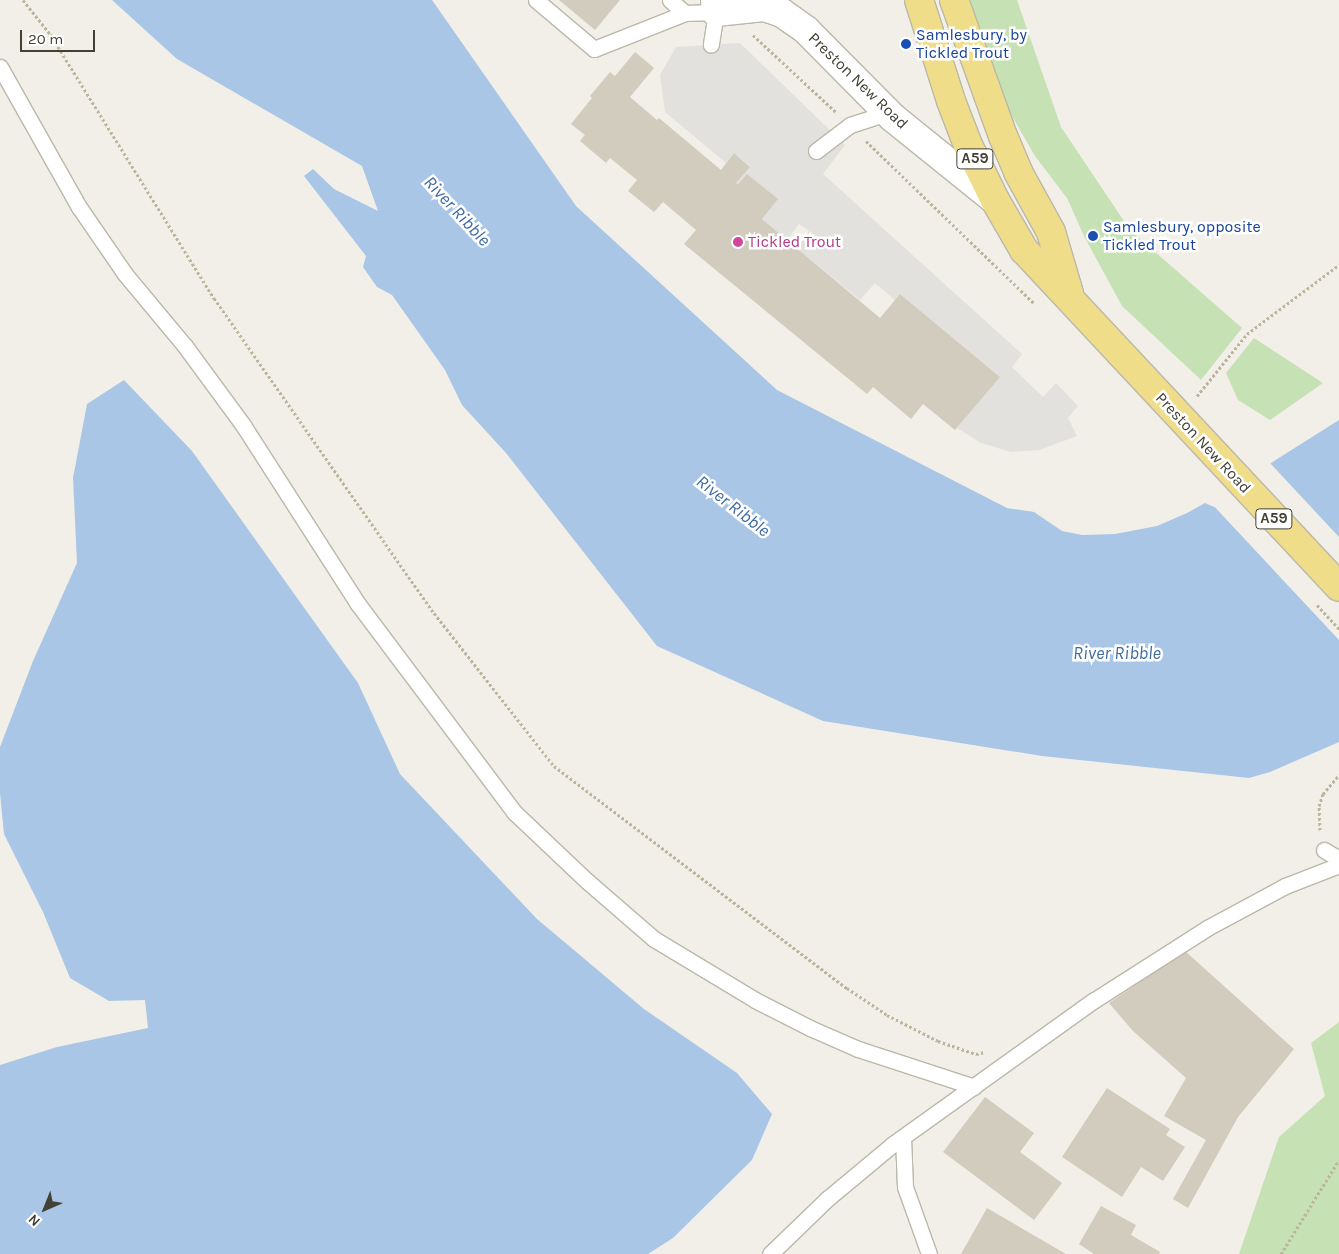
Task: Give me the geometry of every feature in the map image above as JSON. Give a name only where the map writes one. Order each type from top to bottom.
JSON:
[{"type":"highway","name":"Preston New Road","points":[[919,0],[951,101],[968,145],[995,200],[1024,250],[1070,297],[1179,418],[1339,587]]},
{"type":"highway","name":"Preston New Road","points":[[954,0],[1003,136],[1018,172],[1051,232],[1070,297]]},
{"type":"street","name":"Preston New Road","points":[[716,6],[764,7],[782,13],[806,30],[892,117],[995,200]]},
{"type":"lane","points":[[536,0],[594,49],[685,13],[716,6],[711,45]]},
{"type":"lane","points":[[670,0],[685,13]]},
{"type":"lane","points":[[0,67],[79,206],[124,274],[185,346],[243,424],[358,604],[514,812],[587,881],[654,939],[755,1000],[810,1028],[858,1049],[974,1087]]},
{"type":"lane","points":[[816,151],[850,125],[876,116],[892,117]]},
{"type":"lane","points":[[1324,850],[1339,859]]},
{"type":"lane","points":[[770,1254],[827,1199],[903,1137],[1093,1001],[1207,928],[1285,886],[1339,865]]},
{"type":"lane","points":[[903,1137],[905,1187],[928,1254]]},
{"type":"path","points":[[23,0],[50,34],[214,298],[434,613],[554,766],[847,988],[887,1015],[938,1042],[976,1054],[987,1052]]},
{"type":"path","points":[[716,6],[746,30],[850,125],[1039,308]]},
{"type":"path","points":[[1179,418],[1247,334],[1339,266]]},
{"type":"path","points":[[1319,806],[1323,794],[1339,775]]},
{"type":"path","points":[[1281,1254],[1339,1160]]},
{"type":"green space","points":[[969,0],[1017,0],[1061,127],[1130,230],[1242,328],[1201,380],[1122,306],[1084,236],[1067,198],[1035,156],[1001,97]]},
{"type":"green space","points":[[1254,338],[1323,383],[1270,420],[1238,400],[1226,373]]},
{"type":"green space","points":[[1339,1022],[1339,1254],[1239,1254],[1279,1137],[1325,1096],[1311,1043]]},
{"type":"shaded area","points":[[740,43],[845,145],[823,174],[1022,354],[1012,367],[1043,397],[1056,383],[1078,406],[1068,418],[1077,436],[1039,450],[1011,452],[981,443],[957,428],[999,376],[900,294],[895,300],[875,283],[860,300],[797,248],[809,231],[799,224],[787,240],[762,219],[777,199],[747,174],[738,184],[736,183],[750,166],[734,153],[726,163],[665,112],[660,75],[676,47]]},
{"type":"water","name":"River Ribble","points":[[112,0],[432,0],[576,206],[777,390],[1007,508],[1034,512],[1062,531],[1082,535],[1115,534],[1157,526],[1205,503],[1214,507],[1274,461],[1339,420],[1339,742],[1270,772],[1249,778],[1042,756],[823,721],[657,646],[506,453],[462,405],[445,370],[392,295],[377,287],[363,267],[366,256],[304,176],[313,169],[334,189],[378,211],[362,166],[177,59]]},
{"type":"water","points":[[124,380],[192,451],[358,683],[400,774],[537,919],[644,1009],[737,1073],[772,1114],[752,1160],[673,1238],[648,1254],[0,1254],[0,1065],[57,1047],[148,1028],[145,1000],[109,1001],[70,978],[43,912],[4,834],[0,793],[0,747],[33,661],[77,563],[73,478],[87,404]]},
{"type":"pier","points":[[1269,462],[1339,537],[1339,640],[1211,503],[1213,504]]},
{"type":"building","points":[[559,0],[620,0],[595,30]]},
{"type":"building","name":"Tickled Trout","points":[[635,52],[654,68],[630,97],[657,120],[659,118],[721,170],[734,153],[750,167],[736,183],[738,184],[747,174],[778,199],[762,219],[880,318],[900,294],[1000,377],[955,430],[923,404],[911,419],[873,387],[867,394],[684,244],[696,230],[663,202],[654,212],[628,191],[637,180],[610,158],[606,163],[580,141],[585,135],[571,124],[592,98],[590,96],[610,72],[615,76]]},
{"type":"building","points":[[1185,951],[1294,1049],[1238,1117],[1188,1208],[1173,1199],[1206,1140],[1164,1116],[1186,1078],[1133,1031],[1109,1003]]},
{"type":"building","points":[[1107,1088],[1170,1129],[1166,1135],[1185,1147],[1163,1181],[1141,1167],[1122,1197],[1062,1157]]},
{"type":"building","points":[[985,1097],[1034,1133],[1020,1152],[1062,1183],[1034,1220],[943,1152]]},
{"type":"building","points":[[1101,1206],[1136,1225],[1131,1235],[1160,1252],[1159,1254],[1094,1254],[1079,1244]]},
{"type":"building","points":[[987,1208],[1066,1254],[961,1254]]},
{"type":"place","name":"Samlesbury, by Tickled Trout","points":[[906,44]]},
{"type":"place","name":"Samlesbury, opposite Tickled Trout","points":[[1093,236]]},
{"type":"place","name":"Tickled Trout","points":[[738,242]]}]
